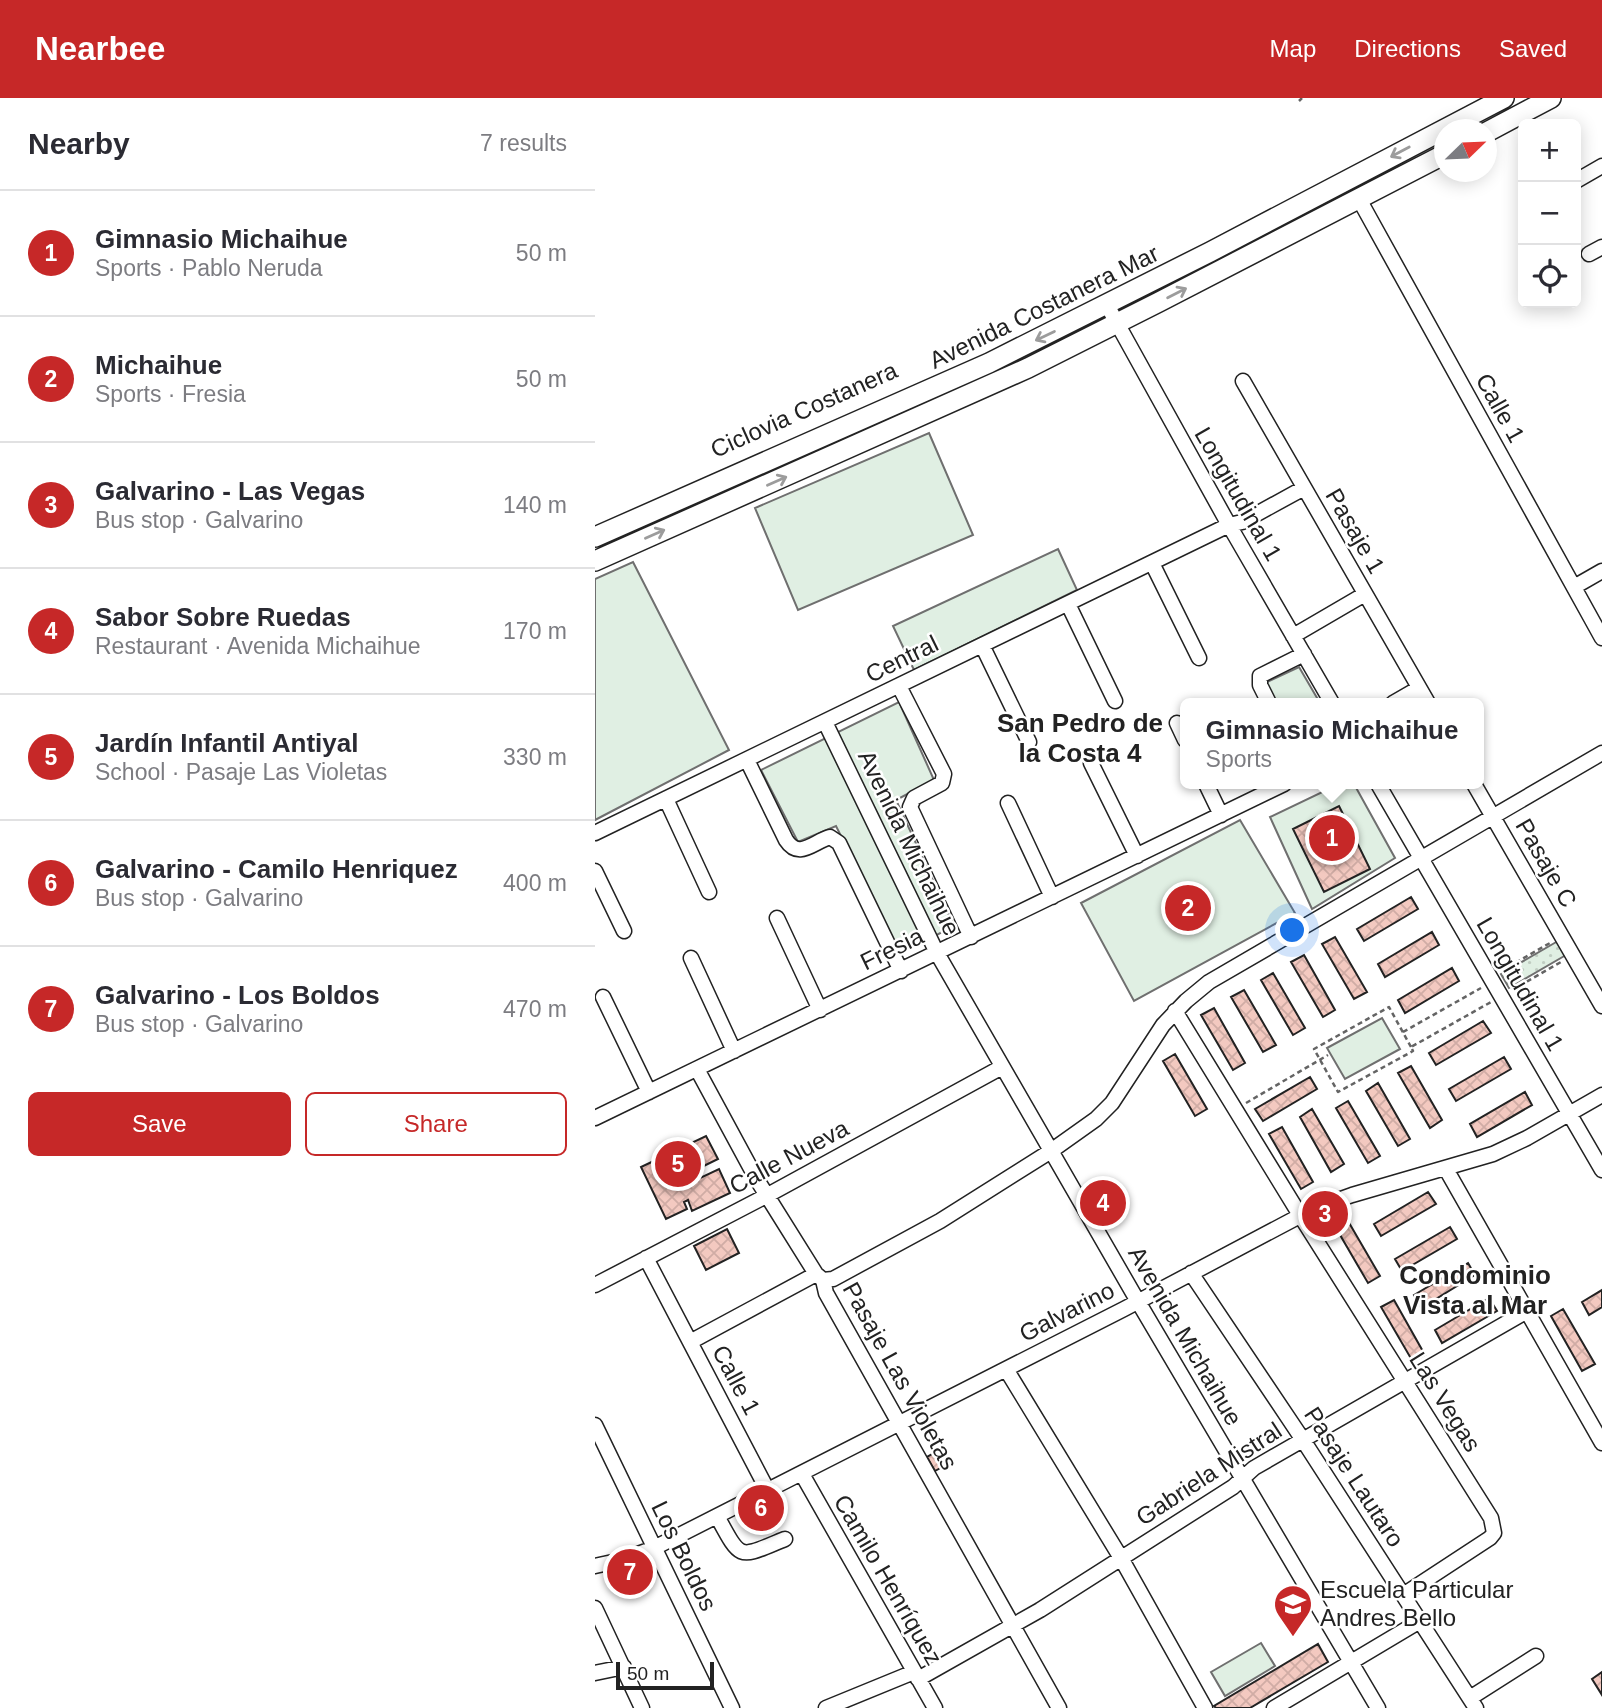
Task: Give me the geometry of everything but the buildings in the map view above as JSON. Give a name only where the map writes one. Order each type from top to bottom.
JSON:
[{"type":"main road","name":"Avenida Costanera Mar","points":[[595,537],[989,363],[1107,305],[1504,98]]},
{"type":"main road","points":[[1497,126],[1551,98]]},
{"type":"main road","name":"Avenida Costanera Mar","points":[[595,561],[986,388],[1117,324],[1434,159]]},
{"type":"main road","points":[[706,488],[714,508]]},
{"type":"street","points":[[1581,178],[1602,166]]},
{"type":"street","name":"Calle 1","points":[[1359,199],[1602,638]]},
{"type":"street","name":"Longitudinal 1","points":[[1107,305],[1329,698]]},
{"type":"street","name":"Pasaje 1","points":[[1243,381],[1425,698]]},
{"type":"street","name":"Central","points":[[595,833],[1229,525],[1242,522],[1304,488]]},
{"type":"street","points":[[1152,563],[1199,658]]},
{"type":"street","points":[[1574,587],[1602,571]]},
{"type":"street","points":[[1293,636],[1365,594]]},
{"type":"street","points":[[1068,604],[1115,701]]},
{"type":"street","points":[[982,645],[1029,742]]},
{"type":"street","points":[[1266,698],[1260,685],[1260,676],[1304,654]]},
{"type":"street","points":[[899,686],[944,774],[942,783],[911,800],[911,811],[971,937]]},
{"type":"street","points":[[1402,698],[1419,688]]},
{"type":"street","name":"Avenida Michaihue","points":[[825,722],[937,953],[1378,1708]]},
{"type":"street","points":[[1177,723],[1180,729]]},
{"type":"street","name":"Calle 1","points":[[768,1491],[690,1342],[820,1277],[833,1279],[902,1242],[1051,1152],[1105,1111],[1152,1040],[1175,1011],[1196,991],[1602,753]]},
{"type":"street","points":[[747,760],[791,847],[799,850],[830,837],[837,840],[901,971]]},
{"type":"street","points":[[1091,763],[1137,856]]},
{"type":"street","points":[[1208,789],[1221,815]]},
{"type":"street","name":"Fresia","points":[[595,1118],[1274,789]]},
{"type":"street","name":"Longitudinal 1","points":[[1381,789],[1602,1170]]},
{"type":"street","points":[[1477,789],[1493,817]]},
{"type":"street","points":[[666,799],[709,892]]},
{"type":"street","points":[[1008,803],[1052,897]]},
{"type":"street","name":"Pasaje C","points":[[1493,817],[1602,1006]]},
{"type":"street","points":[[595,871],[624,931]]},
{"type":"street","points":[[777,918],[820,1010]]},
{"type":"street","points":[[691,958],[734,1051]]},
{"type":"street","points":[[603,997],[649,1092]]},
{"type":"street","name":"Las Vegas","points":[[1175,1011],[1491,1518],[1494,1533],[1490,1538],[1403,1595]]},
{"type":"street","name":"Calle Nueva","points":[[595,1285],[766,1196],[1002,1067]]},
{"type":"street","name":"Pasaje Las Violetas","points":[[697,1069],[766,1196],[820,1277],[826,1293],[1059,1708]]},
{"type":"street","name":"Galvarino","points":[[595,1566],[622,1560],[654,1548],[900,1424],[1300,1215],[1352,1195],[1506,1149],[1602,1096]]},
{"type":"street","points":[[1446,1169],[1602,1443]]},
{"type":"street","points":[[646,1258],[690,1342]]},
{"type":"street","name":"Pasaje Lautaro","points":[[1191,1273],[1473,1703]]},
{"type":"street","name":"Gabriela Mistral","points":[[826,1708],[916,1675],[1013,1626],[1233,1487],[1255,1468],[1527,1311]]},
{"type":"street","points":[[1006,1369],[1121,1558],[1205,1708]]},
{"type":"street","name":"Los Boldos","points":[[595,1424],[732,1708]]},
{"type":"street","name":"Camilo Henríquez","points":[[801,1474],[935,1708]]},
{"type":"street","points":[[717,1516],[734,1547],[742,1553],[753,1552],[785,1539]]},
{"type":"street","points":[[595,1608],[642,1708]]},
{"type":"street","points":[[1274,1708],[1420,1621]]},
{"type":"street","points":[[1473,1703],[1536,1656]]},
{"type":"street","points":[[595,1673],[624,1668]]},
{"type":"path","points":[[1403,1032],[1562,936]]},
{"type":"path","points":[[1411,1047],[1573,955]]},
{"type":"path","points":[[1389,1007],[1411,1047],[1413,1051],[1338,1092],[1314,1049],[1389,1007]]},
{"type":"path","points":[[1236,1110],[1328,1055]]},
{"type":"green space","points":[[929,433],[973,535],[798,610],[755,508]]},
{"type":"green space","points":[[1058,549],[1077,590],[914,670],[893,626]]},
{"type":"green space","points":[[633,562],[729,750],[595,820],[595,579]]},
{"type":"green space","points":[[1299,667],[1317,698],[1272,698],[1265,683]]},
{"type":"green space","points":[[899,702],[934,780],[896,800],[954,926],[900,954],[836,826],[798,842],[761,770]]},
{"type":"green space","points":[[1329,789],[1357,789],[1395,858],[1312,909],[1270,817]]},
{"type":"green space","points":[[1240,820],[1295,913],[1134,1001],[1081,903]]},
{"type":"green space","points":[[1558,941],[1566,955],[1509,988],[1501,974]]},
{"type":"green space","points":[[1382,1018],[1400,1049],[1345,1079],[1327,1048]]},
{"type":"green space","points":[[1261,1643],[1275,1666],[1225,1696],[1211,1672]]},
{"type":"place","name":"Gimnasio Michaihue","points":[[1332,838]]},
{"type":"place","name":"Michaihue","points":[[1188,908]]},
{"type":"place","name":"Jardín Infantil Antiyal","points":[[678,1164]]},
{"type":"place","name":"Sabor Sobre Ruedas","points":[[1103,1203]]},
{"type":"place","name":"Galvarino - Las Vegas","points":[[1325,1214]]},
{"type":"place","name":"Galvarino - Camilo Henriquez","points":[[761,1508]]},
{"type":"place","name":"Galvarino - Los Boldos","points":[[630,1572]]},
{"type":"place","name":"Escuela Particular Andres Bello","points":[[1293,1638]]},
{"type":"district","name":"San Pedro de la Costa 4","points":[[1080,738]]},
{"type":"district","name":"Condominio Vista al Mar","points":[[1475,1290]]}]
